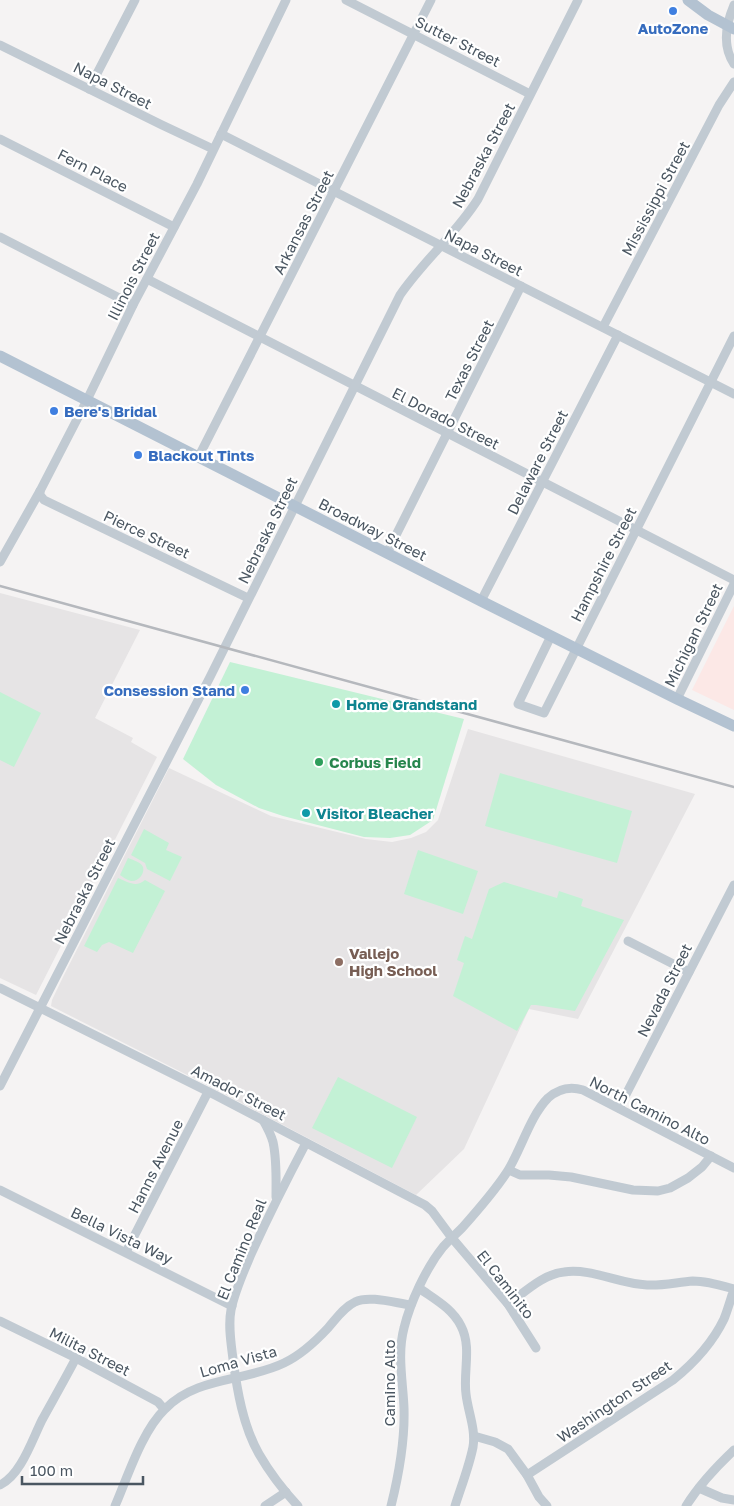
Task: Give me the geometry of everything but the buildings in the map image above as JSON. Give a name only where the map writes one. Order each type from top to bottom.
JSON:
[{"type":"main road","points":[[688,0],[708,15],[731,27]]},
{"type":"main road","name":"Broadway Street","points":[[0,356],[481,601],[734,726]]},
{"type":"street","points":[[90,89],[135,0]]},
{"type":"street","name":"Illinois Street","points":[[0,562],[40,491],[87,400],[133,304],[222,134],[251,69],[286,0]]},
{"type":"street","name":"Sutter Street","points":[[346,0],[530,94]]},
{"type":"street","name":"Arkansas Street","points":[[199,456],[431,0]]},
{"type":"street","name":"Nebraska Street","points":[[0,1086],[210,677],[400,295],[413,276],[466,217],[478,199],[578,0]]},
{"type":"street","points":[[734,5],[726,44],[734,64]]},
{"type":"street","name":"Napa Street","points":[[0,45],[213,149]]},
{"type":"street","name":"Mississippi Street","points":[[602,328],[719,105],[734,82]]},
{"type":"street","name":"Napa Street","points":[[222,134],[734,394]]},
{"type":"street","name":"Fern Place","points":[[0,139],[174,226]]},
{"type":"street","points":[[0,237],[133,304]]},
{"type":"street","name":"El Dorado Street","points":[[146,279],[734,580]]},
{"type":"street","name":"Texas Street","points":[[387,553],[521,286]]},
{"type":"street","name":"Delaware Street","points":[[481,601],[618,335]]},
{"type":"street","name":"Hampshire Street","points":[[551,636],[518,704],[544,713],[734,336]]},
{"type":"street","name":"Pierce Street","points":[[40,491],[40,495],[44,500],[248,598]]},
{"type":"street","name":"Michigan Street","points":[[677,699],[731,596],[734,584]]},
{"type":"street","name":"Nevada Street","points":[[619,1108],[734,884]]},
{"type":"street","points":[[628,941],[688,972]]},
{"type":"street","name":"Amador Street","points":[[0,988],[264,1120],[425,1205],[432,1210],[452,1238]]},
{"type":"street","name":"North Camino Alto","points":[[535,1118],[548,1098],[561,1090],[569,1088],[578,1089],[590,1093],[734,1168]]},
{"type":"street","name":"Hanns Avenue","points":[[126,1252],[208,1092]]},
{"type":"street","name":"Camino Alto","points":[[391,1506],[403,1433],[404,1410],[401,1343],[411,1305],[442,1248],[483,1204],[509,1170],[535,1118]]},
{"type":"street","points":[[264,1120],[275,1153],[276,1200]]},
{"type":"street","name":"El Camino Real","points":[[298,1506],[258,1452],[246,1422],[230,1339],[231,1311],[239,1283],[276,1200],[306,1143]]},
{"type":"street","points":[[509,1170],[523,1175],[572,1177],[633,1190],[658,1191],[670,1188],[688,1178],[702,1167],[711,1156]]},
{"type":"street","name":"Bella Vista Way","points":[[0,1190],[232,1306]]},
{"type":"street","name":"El Caminito","points":[[452,1238],[508,1304],[536,1348]]},
{"type":"street","points":[[508,1304],[553,1274],[565,1272],[591,1273],[648,1285],[693,1281],[711,1282],[734,1289]]},
{"type":"street","points":[[419,1288],[446,1307],[456,1317],[462,1327],[467,1344],[466,1394],[474,1436],[455,1506]]},
{"type":"street","name":"Washington Street","points":[[527,1475],[673,1380],[685,1370],[703,1352],[713,1337],[724,1318],[734,1289]]},
{"type":"street","name":"Loma Vista","points":[[115,1506],[145,1437],[164,1409],[189,1391],[202,1385],[267,1370],[285,1363],[303,1352],[354,1302],[366,1298],[411,1305]]},
{"type":"street","name":"Milita Street","points":[[0,1321],[76,1358],[158,1402],[164,1409]]},
{"type":"street","points":[[0,1485],[10,1478],[20,1466],[76,1358]]},
{"type":"street","points":[[474,1436],[495,1442],[508,1449],[527,1475],[539,1497],[547,1506]]},
{"type":"street","points":[[686,1506],[719,1464],[734,1450]]},
{"type":"street","points":[[699,1488],[722,1498],[734,1500]]},
{"type":"street","points":[[265,1506],[286,1492]]},
{"type":"shaded area","points":[[0,593],[140,630],[95,718],[133,738],[131,742],[157,757],[36,995],[0,978]]},
{"type":"shaded area","points":[[734,606],[734,710],[692,690]]},
{"type":"shaded area","name":"Vallejo High School","points":[[468,729],[695,794],[578,1019],[529,1009],[464,1149],[416,1195],[203,1083],[51,1006],[63,977],[169,768],[271,816],[366,839],[392,842],[411,838],[426,832],[438,820]]},
{"type":"green space","points":[[230,662],[464,719],[433,820],[410,835],[390,838],[364,837],[259,808],[216,785],[183,759]]},
{"type":"green space","points":[[0,692],[41,713],[14,767],[0,760]]},
{"type":"green space","points":[[500,773],[632,811],[617,863],[485,826]]},
{"type":"green space","points":[[144,829],[169,843],[166,850],[182,857],[170,881],[147,869],[145,863],[131,855]]},
{"type":"green space","points":[[418,850],[478,871],[463,914],[404,894]]},
{"type":"green space","points":[[128,858],[139,862],[143,867],[142,875],[134,881],[130,881],[120,875]]},
{"type":"green space","points":[[118,878],[135,884],[145,880],[165,891],[133,953],[109,942],[102,945],[97,952],[84,946]]},
{"type":"green space","points":[[504,882],[557,898],[559,891],[583,899],[581,906],[624,920],[575,1011],[531,1005],[517,1031],[453,996],[464,963],[457,960],[465,936],[472,939],[489,889]]},
{"type":"green space","points":[[338,1077],[417,1117],[392,1168],[312,1128]]},
{"type":"railway","points":[[0,586],[734,787]]},
{"type":"place","name":"AutoZone","points":[[673,11]]},
{"type":"place","name":"Bere's Bridal","points":[[54,411]]},
{"type":"place","name":"Blackout Tints","points":[[138,455]]},
{"type":"place","name":"Consession Stand","points":[[245,690]]},
{"type":"place","name":"Home Grandstand","points":[[336,704]]},
{"type":"place","name":"Corbus Field","points":[[319,762]]},
{"type":"place","name":"Visitor Bleacher","points":[[306,813]]},
{"type":"place","name":"Vallejo High School","points":[[339,962]]}]
